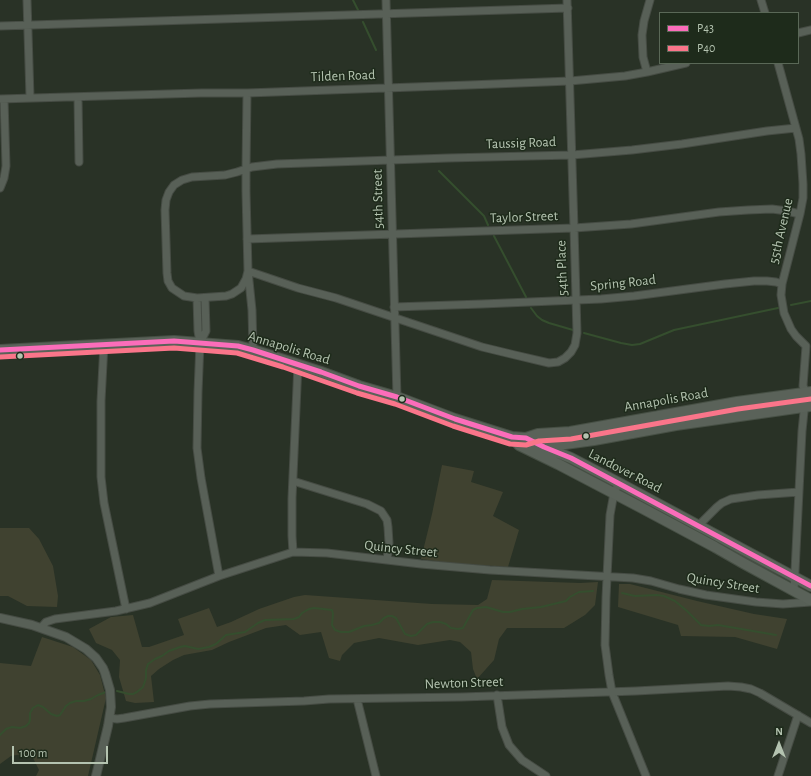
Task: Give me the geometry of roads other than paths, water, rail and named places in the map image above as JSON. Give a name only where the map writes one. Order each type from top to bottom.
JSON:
[{"type":"main road","name":"Annapolis Road","points":[[0,350],[174,341],[238,346],[298,364],[359,386],[397,397],[455,419],[512,437]]},
{"type":"main road","name":"Annapolis Road","points":[[526,438],[538,434],[570,432],[809,390]]},
{"type":"main road","name":"Annapolis Road","points":[[532,451],[544,447],[676,425],[808,406]]},
{"type":"main road","name":"Landover Road","points":[[512,437],[526,438],[571,458],[811,586]]},
{"type":"main road","name":"Landover Road","points":[[512,437],[519,445],[614,493],[715,547],[811,601]]},
{"type":"main road","points":[[571,458],[570,451],[572,443]]},
{"type":"street","points":[[27,0],[30,97]]},
{"type":"street","name":"54th Street","points":[[386,0],[397,397]]},
{"type":"street","points":[[646,72],[643,57],[642,35],[650,0]]},
{"type":"street","points":[[761,0],[764,12]]},
{"type":"street","points":[[0,26],[387,14],[568,4]]},
{"type":"street","name":"54th Place","points":[[248,271],[298,288],[336,298],[482,347],[548,363],[558,362],[565,358],[575,345],[577,333],[568,4]]},
{"type":"street","points":[[799,33],[811,30]]},
{"type":"street","name":"Tilden Road","points":[[2,99],[30,97],[247,93],[570,81],[625,76],[682,64]]},
{"type":"street","name":"55th Avenue","points":[[778,64],[796,128],[803,170],[803,198],[782,284],[784,313],[791,329],[808,347],[804,386],[809,390],[808,406],[802,431],[794,591]]},
{"type":"street","points":[[247,93],[247,239],[253,350]]},
{"type":"street","points":[[78,97],[79,162]]},
{"type":"street","points":[[0,188],[4,178],[6,166],[2,99]]},
{"type":"street","name":"Taussig Road","points":[[201,298],[184,296],[172,288],[168,281],[167,273],[165,218],[166,200],[174,185],[182,180],[192,177],[225,175],[246,169],[277,164],[572,155],[653,148],[796,128]]},
{"type":"street","name":"Taylor Street","points":[[247,239],[574,228],[631,224],[719,212],[748,210],[772,209],[800,214]]},
{"type":"street","points":[[219,576],[197,448],[200,343],[198,331],[201,298],[226,296],[237,292],[244,285],[248,271]]},
{"type":"street","name":"Spring Road","points":[[394,307],[576,300],[634,296],[754,281],[767,281],[782,284]]},
{"type":"street","points":[[104,344],[101,401],[100,477],[126,609]]},
{"type":"street","points":[[293,552],[293,481],[298,364]]},
{"type":"street","points":[[293,481],[367,504],[381,511],[388,527],[389,543],[387,560]]},
{"type":"street","points":[[619,483],[614,493],[610,515],[605,646],[612,692],[646,776]]},
{"type":"street","points":[[699,525],[717,507],[731,499],[758,495],[799,492]]},
{"type":"street","name":"Quincy Street","points":[[41,628],[46,622],[55,619],[126,609],[150,603],[219,576],[293,552],[327,553],[490,570],[639,579],[706,595],[756,602],[783,604],[811,601]]},
{"type":"street","points":[[0,618],[41,628],[66,637],[80,644],[96,658],[105,673],[111,701],[110,718],[96,776]]},
{"type":"street","name":"Newton Street","points":[[110,718],[120,719],[190,706],[210,704],[612,692],[728,686],[751,689],[811,722]]},
{"type":"street","points":[[497,695],[502,727],[509,745],[522,760],[546,776]]},
{"type":"street","points":[[357,699],[376,776]]},
{"type":"street","points":[[778,776],[798,715]]},
{"type":"waterway","points":[[353,0],[358,10]]},
{"type":"waterway","points":[[363,22],[376,50]]},
{"type":"waterway","points":[[439,171],[484,216],[488,225]]},
{"type":"waterway","points":[[494,236],[526,297]]},
{"type":"waterway","points":[[791,305],[811,301]]},
{"type":"waterway","points":[[531,308],[542,320],[573,330]]},
{"type":"waterway","points":[[584,333],[621,343],[632,345],[640,344],[674,330],[778,308]]},
{"type":"waterway","points":[[117,691],[129,694],[137,692],[143,687],[148,664],[169,651],[185,646],[198,649],[209,647],[216,644],[226,635],[245,632],[265,620],[294,619],[309,609],[314,608],[332,610],[332,625],[335,630],[341,632],[349,632],[364,626],[379,623],[384,618],[392,616],[396,618],[405,634],[411,636],[416,635],[427,624],[433,622],[440,622],[451,628],[463,628],[473,610],[477,608],[486,607],[503,612],[510,612],[566,601],[579,592],[593,591]]},
{"type":"waterway","points":[[622,593],[635,596],[664,596],[675,601],[701,625],[718,625],[776,635]]},
{"type":"waterway","points":[[0,735],[6,729],[26,726],[30,720],[30,713],[33,708],[38,705],[43,707],[51,714],[57,716],[60,715],[70,703],[91,699],[106,692]]}]
